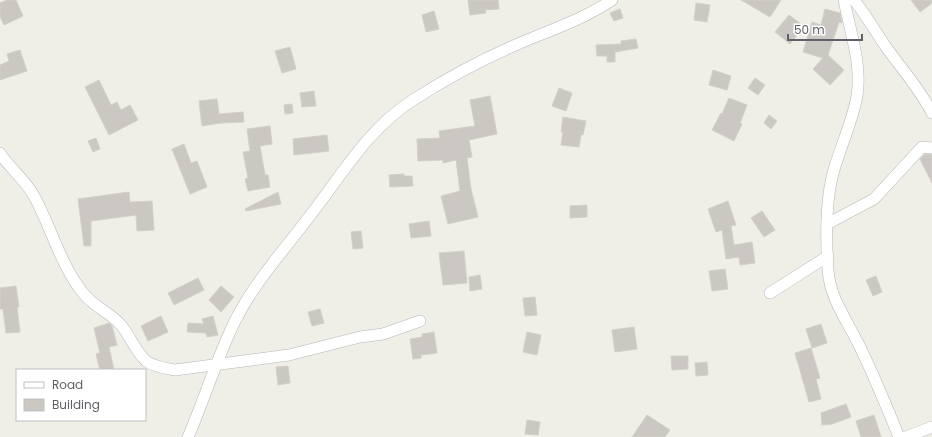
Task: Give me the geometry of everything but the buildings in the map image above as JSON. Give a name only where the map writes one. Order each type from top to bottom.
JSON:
[{"type":"street","points":[[188,437],[236,318],[258,282],[277,256],[312,214],[362,146],[384,121],[411,101],[481,60],[586,15],[611,0]]},
{"type":"street","points":[[844,0],[857,65],[857,95],[849,128],[832,176],[826,208],[828,271],[831,291],[858,343],[886,403],[899,437]]},
{"type":"street","points":[[854,0],[866,14],[884,45],[912,82],[932,113]]},
{"type":"street","points":[[827,224],[874,199],[922,147],[932,148]]},
{"type":"street","points":[[0,153],[27,185],[34,196],[59,253],[72,277],[83,293],[94,305],[117,320],[147,362],[159,367],[175,370],[288,355],[360,337],[383,334],[420,321]]},
{"type":"street","points":[[770,293],[828,256]]},
{"type":"street","points":[[906,437],[932,427]]}]
